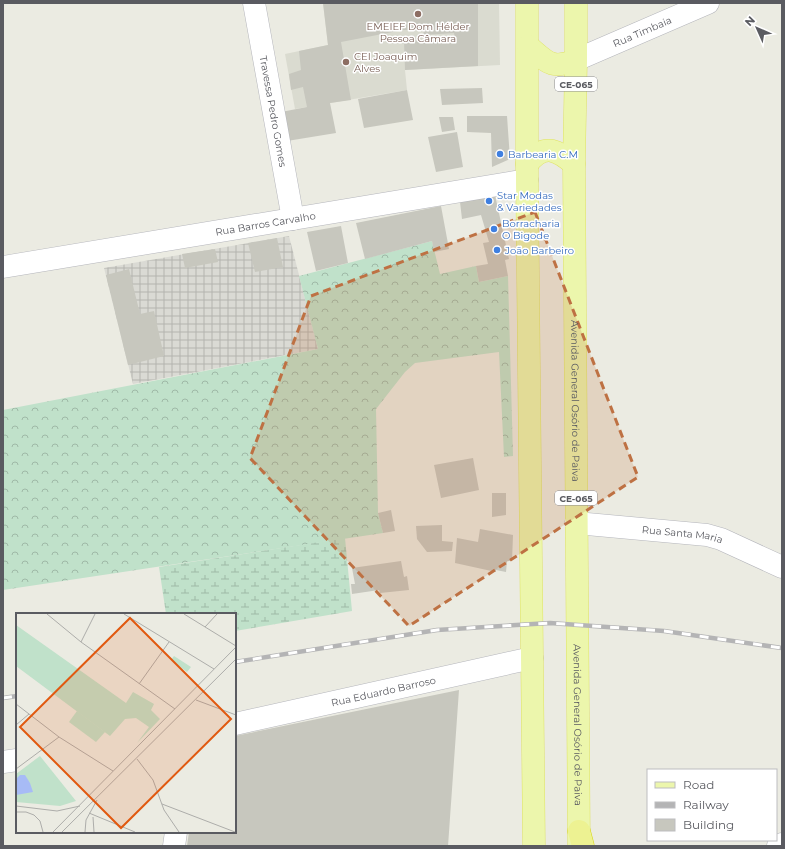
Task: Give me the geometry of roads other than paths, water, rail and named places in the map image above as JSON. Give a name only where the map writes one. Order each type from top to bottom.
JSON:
[{"type":"main road","points":[[528,3],[527,172],[534,846]]},
{"type":"main road","name":"Avenida General Osório de Paiva","points":[[576,3],[574,164],[576,523],[581,841]]},
{"type":"main road","points":[[528,46],[553,65],[560,66],[576,60]]},
{"type":"main road","points":[[527,172],[534,156],[546,151],[557,151],[574,164]]},
{"type":"street","name":"Travessa Pedro Gomes","points":[[254,3],[293,219]]},
{"type":"street","name":"Rua Timbaia","points":[[576,60],[708,3]]},
{"type":"street","name":"Rua Barros Carvalho","points":[[3,267],[293,219],[527,172]]},
{"type":"street","name":"Rua Santa Maria","points":[[576,523],[707,535],[721,539],[782,567]]},
{"type":"street","name":"Rua Eduardo Barroso","points":[[236,724],[532,658]]},
{"type":"street","points":[[3,762],[16,760]]},
{"type":"street","points":[[174,846],[176,833]]},
{"type":"street","points":[[778,846],[782,844]]},
{"type":"railway","points":[[236,662],[437,630],[550,623],[664,631],[782,648]]},
{"type":"railway","points":[[3,698],[16,696]]},
{"type":"place","name":"EMEIEF Dom Hélder Pessoa Câmara","points":[[418,14]]},
{"type":"place","name":"CEI Joaquim Alves","points":[[346,62]]},
{"type":"place","name":"Barbearia C.M","points":[[500,154]]},
{"type":"place","name":"Star Modas & Variedades","points":[[489,201]]},
{"type":"place","name":"Borracharia O Bigode","points":[[494,229]]},
{"type":"place","name":"João Barbeiro","points":[[497,250]]}]
